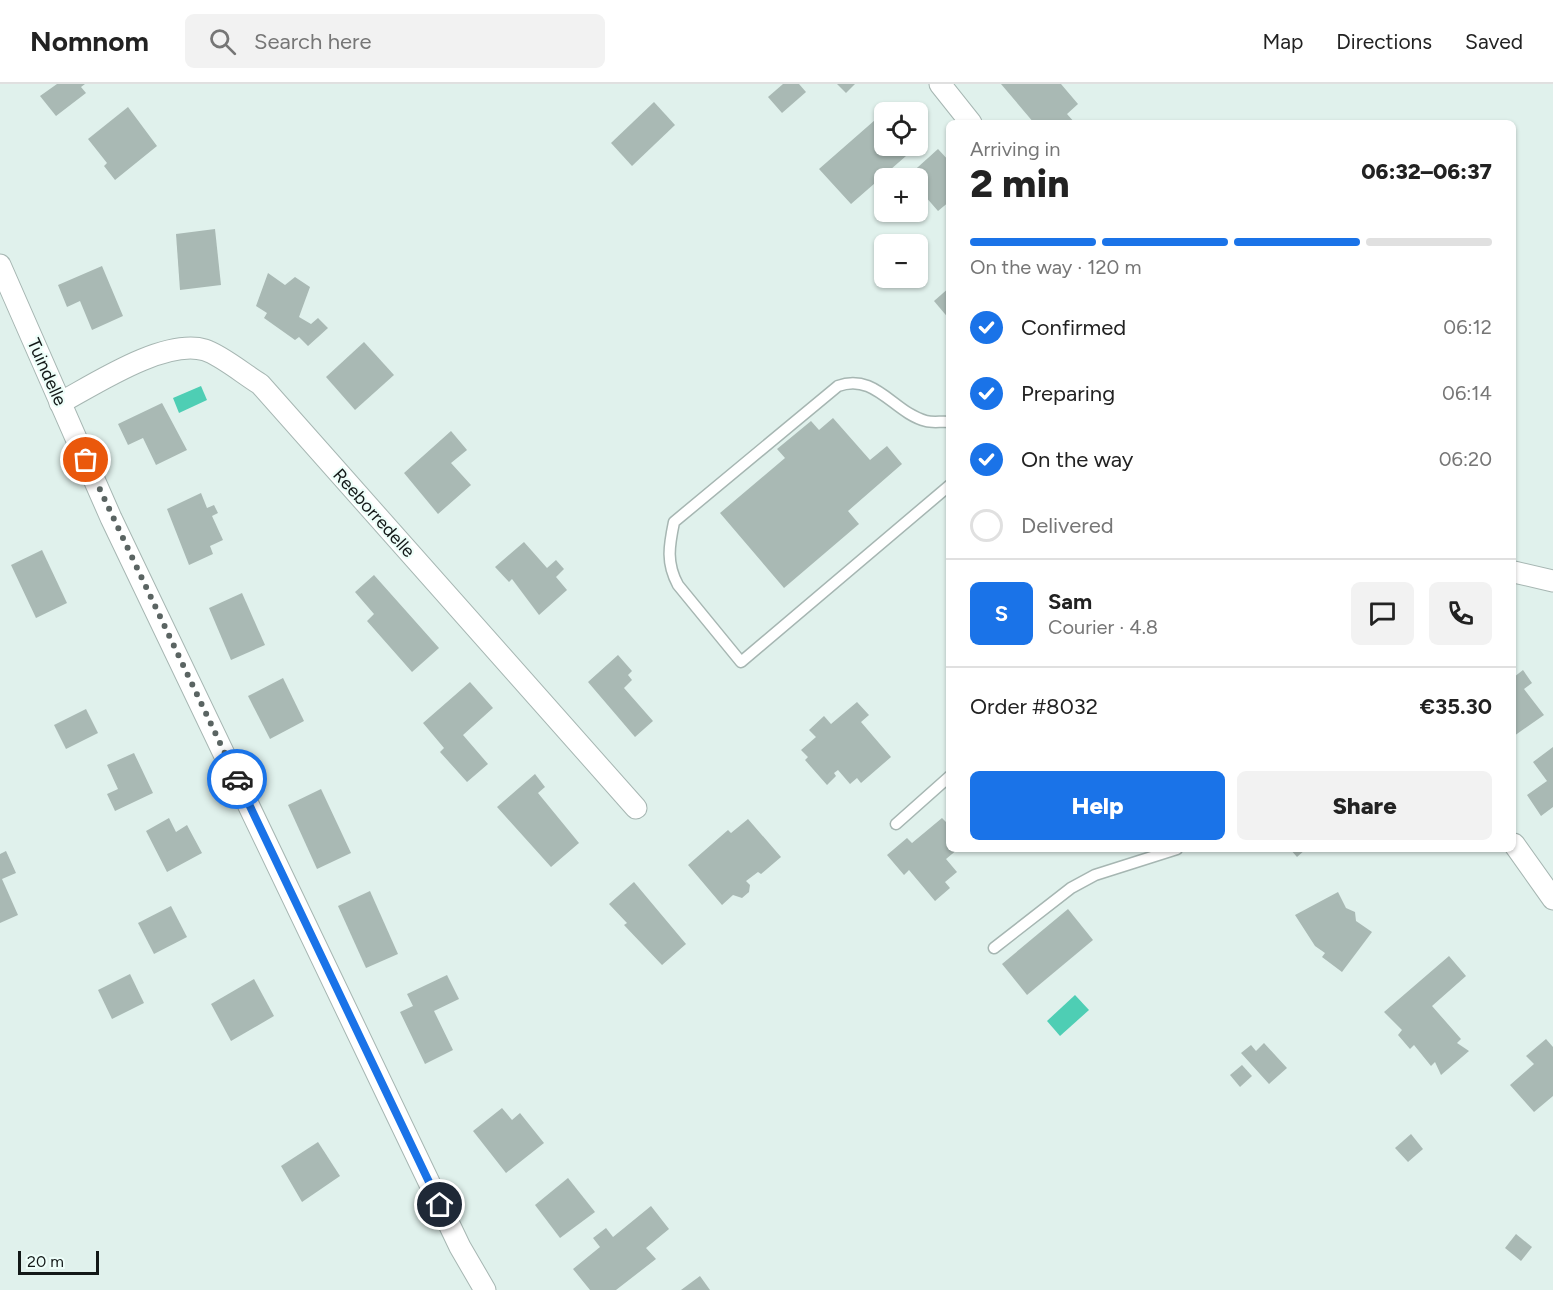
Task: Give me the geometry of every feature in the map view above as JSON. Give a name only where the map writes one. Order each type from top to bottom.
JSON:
[{"type":"street","points":[[940,84],[969,120]]},
{"type":"street","name":"Tuindelle","points":[[2,275],[111,518],[460,1247],[485,1290]]},
{"type":"street","name":"Reeborredelle","points":[[60,403],[138,361],[168,351],[205,350],[260,384],[636,808]]},
{"type":"street","points":[[1516,572],[1553,581]]},
{"type":"street","points":[[1516,847],[1553,899]]},
{"type":"lane","points":[[946,422],[925,421],[878,389],[850,381],[838,386],[674,522],[668,550],[671,572],[678,585],[741,662],[946,488]]},
{"type":"lane","points":[[896,824],[946,780]]},
{"type":"lane","points":[[994,948],[1071,888],[1087,879],[1168,852]]},
{"type":"shaded area","points":[[201,386],[207,400],[179,413],[173,398]]},
{"type":"shaded area","points":[[1075,995],[1089,1010],[1060,1036],[1047,1021]]},
{"type":"building","points":[[57,84],[85,84],[81,87],[86,93],[56,116],[40,96]]},
{"type":"building","points":[[783,84],[799,84],[806,92],[782,113],[768,97]]},
{"type":"building","points":[[837,84],[855,84],[846,93]]},
{"type":"building","points":[[1001,84],[1061,84],[1078,104],[1067,114],[1072,120],[1031,120]]},
{"type":"building","points":[[654,102],[675,125],[632,166],[611,143]]},
{"type":"building","points":[[128,107],[157,146],[115,180],[104,166],[107,163],[88,139]]},
{"type":"building","points":[[874,121],[874,156],[906,156],[892,168],[874,168],[874,184],[851,204],[819,169]]},
{"type":"building","points":[[938,149],[946,158],[946,204],[938,211],[928,200],[928,168],[917,168]]},
{"type":"building","points":[[215,229],[221,285],[180,290],[176,234]]},
{"type":"building","points":[[102,266],[123,316],[92,330],[80,301],[67,307],[58,285]]},
{"type":"building","points":[[268,273],[285,285],[295,277],[310,287],[299,317],[311,324],[318,318],[328,328],[308,346],[299,337],[295,340],[264,318],[267,313],[256,306]]},
{"type":"building","points":[[946,290],[946,315],[934,301]]},
{"type":"building","points":[[364,342],[394,375],[355,410],[326,377]]},
{"type":"building","points":[[162,403],[187,450],[156,465],[143,438],[128,445],[118,424]]},
{"type":"building","points":[[833,418],[870,460],[887,446],[902,464],[848,511],[859,524],[784,588],[720,513],[785,458],[777,449],[811,421],[819,430]]},
{"type":"building","points":[[451,431],[467,450],[451,463],[471,485],[438,514],[404,473]]},
{"type":"building","points":[[201,493],[207,508],[214,505],[218,513],[212,516],[223,540],[210,546],[213,554],[189,565],[167,509]]},
{"type":"building","points":[[524,542],[547,568],[556,560],[564,569],[556,577],[567,590],[539,615],[512,579],[509,582],[495,567]]},
{"type":"building","points":[[42,550],[67,603],[36,618],[11,565]]},
{"type":"building","points":[[374,575],[439,648],[412,672],[367,621],[374,614],[355,592]]},
{"type":"building","points":[[242,593],[265,645],[231,660],[209,608]]},
{"type":"building","points":[[618,655],[632,671],[628,675],[632,680],[624,688],[653,721],[635,737],[588,682]]},
{"type":"building","points":[[1523,670],[1532,683],[1524,689],[1544,715],[1516,735],[1516,675]]},
{"type":"building","points":[[283,678],[304,721],[270,739],[248,696]]},
{"type":"building","points":[[470,682],[493,708],[463,735],[488,764],[467,782],[440,752],[444,748],[423,723]]},
{"type":"building","points":[[857,702],[869,715],[861,722],[891,757],[861,783],[857,778],[850,784],[838,770],[834,773],[836,776],[827,785],[805,760],[808,757],[801,750],[816,737],[809,730],[824,716],[831,724]]},
{"type":"building","points":[[86,709],[98,733],[66,749],[54,725]]},
{"type":"building","points":[[1553,747],[1553,807],[1541,816],[1527,795],[1547,781],[1533,762]]},
{"type":"building","points":[[134,753],[153,793],[115,811],[107,794],[118,789],[107,765]]},
{"type":"building","points":[[535,774],[545,787],[538,793],[579,843],[551,867],[497,807]]},
{"type":"building","points":[[321,789],[351,853],[317,869],[288,805]]},
{"type":"building","points":[[169,818],[176,832],[187,825],[202,853],[167,872],[146,831]]},
{"type":"building","points":[[942,818],[946,822],[946,852],[954,852],[946,859],[957,872],[945,882],[950,888],[935,901],[909,870],[904,875],[887,855],[907,838],[912,843]]},
{"type":"building","points":[[748,819],[781,857],[761,874],[758,872],[746,881],[750,885],[749,892],[742,898],[733,895],[722,905],[688,865],[728,830],[731,833]]},
{"type":"building","points":[[6,851],[16,873],[2,879],[18,915],[0,923],[0,854]]},
{"type":"building","points":[[1293,852],[1303,852],[1297,857]]},
{"type":"building","points":[[634,882],[686,944],[662,965],[624,925],[627,923],[609,904]]},
{"type":"building","points":[[370,891],[398,954],[366,968],[338,906]]},
{"type":"building","points":[[1338,892],[1346,908],[1355,912],[1356,921],[1372,932],[1342,972],[1322,957],[1325,953],[1315,946],[1295,915]]},
{"type":"building","points":[[171,906],[187,937],[154,954],[138,923]]},
{"type":"building","points":[[1068,909],[1093,940],[1027,995],[1002,964]]},
{"type":"building","points":[[1449,956],[1466,976],[1432,1006],[1461,1039],[1457,1043],[1469,1051],[1441,1075],[1435,1062],[1431,1066],[1414,1045],[1410,1049],[1398,1035],[1402,1030],[1384,1012]]},
{"type":"building","points":[[130,974],[144,1003],[112,1019],[98,990]]},
{"type":"building","points":[[447,975],[459,999],[434,1011],[453,1050],[425,1064],[400,1012],[413,1006],[407,994]]},
{"type":"building","points":[[254,979],[274,1016],[231,1041],[211,1004]]},
{"type":"building","points":[[1546,1039],[1553,1047],[1553,1096],[1534,1112],[1510,1085],[1534,1064],[1526,1056]]},
{"type":"building","points":[[1264,1043],[1287,1068],[1269,1084],[1241,1053],[1251,1045],[1256,1051]]},
{"type":"building","points":[[1242,1065],[1252,1076],[1240,1087],[1230,1075]]},
{"type":"building","points":[[502,1108],[512,1120],[520,1113],[544,1143],[506,1173],[473,1131]]},
{"type":"building","points":[[1411,1134],[1423,1149],[1408,1162],[1395,1148]]},
{"type":"building","points":[[318,1142],[340,1176],[302,1202],[281,1166]]},
{"type":"building","points":[[568,1178],[595,1212],[560,1238],[535,1205]]},
{"type":"building","points":[[651,1206],[669,1229],[646,1248],[656,1259],[616,1290],[590,1290],[573,1269],[600,1247],[593,1238],[606,1228],[613,1237]]},
{"type":"building","points":[[1516,1234],[1532,1247],[1521,1261],[1505,1248]]},
{"type":"building","points":[[700,1276],[710,1290],[681,1290]]},
{"type":"way so far","points":[[86,460],[111,518],[237,779]]},
{"type":"route","points":[[237,779],[440,1205]]}]
